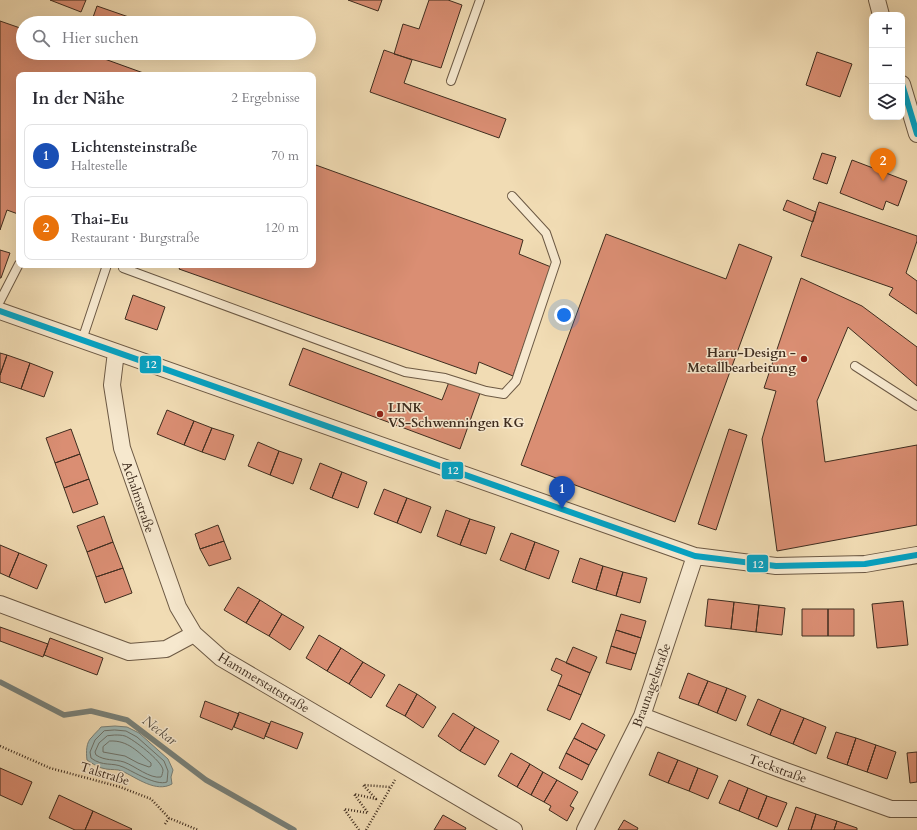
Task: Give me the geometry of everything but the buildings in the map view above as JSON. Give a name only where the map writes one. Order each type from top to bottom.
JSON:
[{"type":"street","points":[[877,0],[880,12]]},
{"type":"street","points":[[905,94],[917,134]]},
{"type":"street","points":[[0,312],[695,556],[776,566],[864,564],[917,555]]},
{"type":"street","name":"Achalmstraße","points":[[116,352],[112,385],[122,448],[178,607],[194,634]]},
{"type":"street","name":"Braunagelstraße","points":[[585,830],[642,716],[695,556]]},
{"type":"street","points":[[0,604],[129,652],[166,649],[194,634]]},
{"type":"street","name":"Hammerstattstraße","points":[[194,634],[221,658],[514,830]]},
{"type":"street","name":"Teckstraße","points":[[642,716],[780,769],[891,809],[917,809]]},
{"type":"lane","points":[[451,81],[480,0]]},
{"type":"lane","points":[[123,268],[405,372],[445,378],[486,391],[504,394],[516,381],[556,262],[546,233],[512,196]]},
{"type":"lane","points":[[0,301],[17,268]]},
{"type":"lane","points":[[82,340],[106,268]]},
{"type":"lane","points":[[855,366],[917,406]]},
{"type":"path","name":"Talstraße","points":[[0,746],[50,768],[120,787],[151,799],[169,818],[198,830]]},
{"type":"path","points":[[359,830],[344,809],[368,813],[354,794],[376,799],[363,785],[390,787],[366,830]]},
{"type":"path","points":[[165,824],[169,818]]},
{"type":"water","points":[[101,727],[127,727],[139,733],[168,759],[173,770],[171,777],[172,784],[160,787],[153,786],[122,771],[101,768],[87,760],[87,747],[90,739]]},
{"type":"waterway","name":"Neckar","points":[[0,682],[64,715],[91,711],[127,720],[206,780],[294,830]]},
{"type":"transit line","name":"12","points":[[905,94],[917,134]]},
{"type":"transit line","name":"12","points":[[0,311],[695,556],[776,566],[865,564],[917,555]]},
{"type":"place","name":"Thai-Eu","points":[[883,181]]},
{"type":"place","name":"Haru-Design - Metallbearbeitung","points":[[804,359]]},
{"type":"place","name":"LINK VS-Schwenningen KG","points":[[380,414]]},
{"type":"place","name":"Lichtensteinstraße","points":[[562,509]]}]
